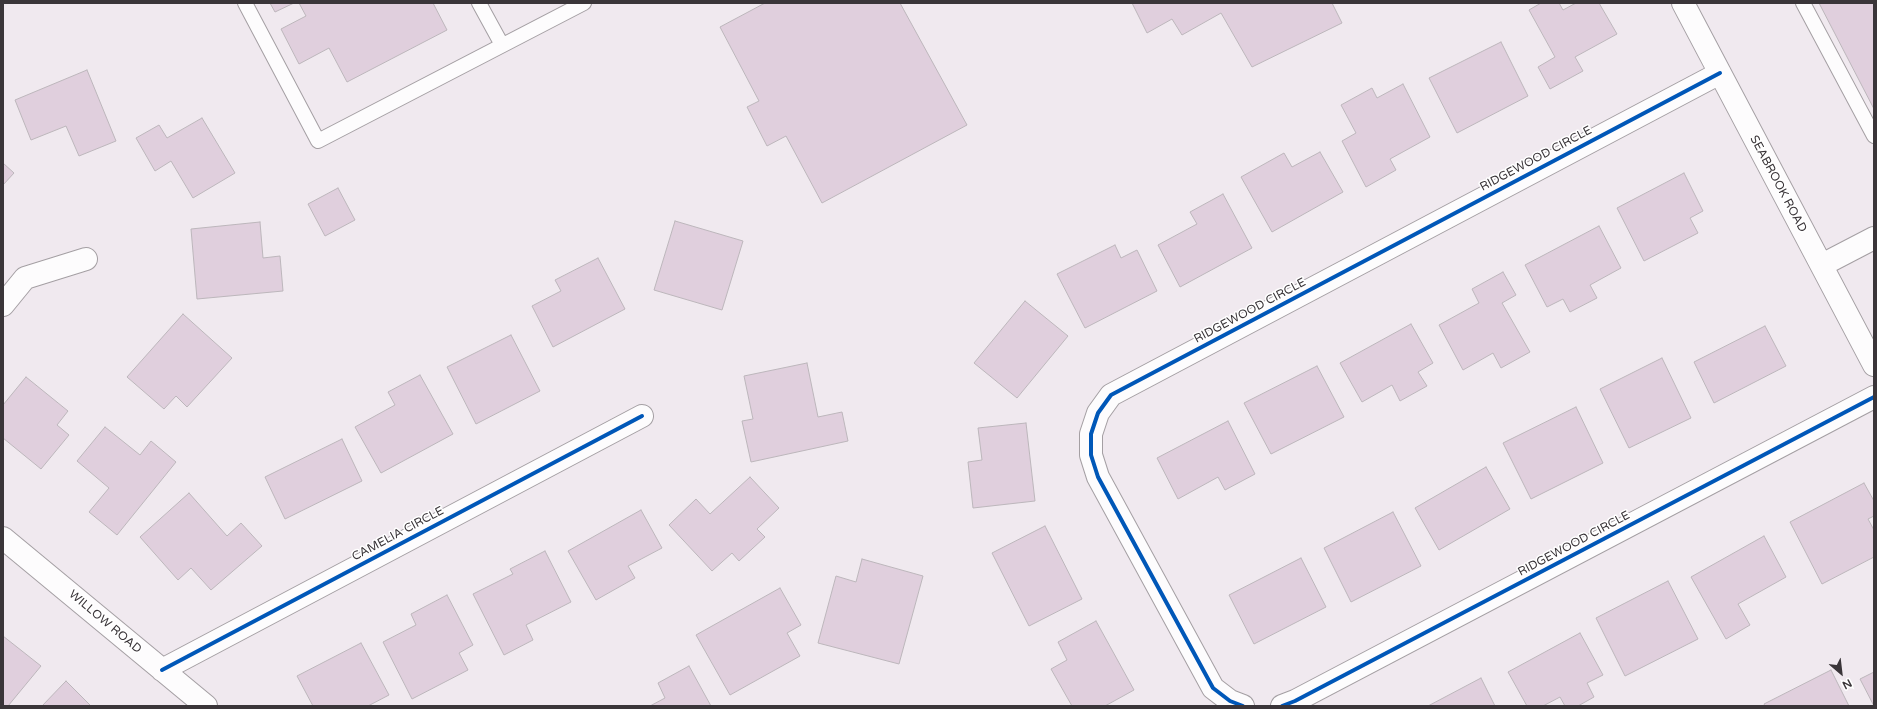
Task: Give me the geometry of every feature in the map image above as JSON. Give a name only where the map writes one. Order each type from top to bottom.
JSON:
[{"type":"street","name":"SEABROOK ROAD","points":[[1682,3],[1874,365]]},
{"type":"street","name":"RIDGEWOOD CIRCLE","points":[[1244,706],[1230,702],[1213,688],[1098,477],[1091,456],[1091,434],[1098,413],[1111,395],[1720,73]]},
{"type":"street","points":[[1822,266],[1874,238]]},
{"type":"street","points":[[3,305],[25,278],[86,259]]},
{"type":"street","name":"RIDGEWOOD CIRCLE","points":[[1282,706],[1295,701],[1874,397]]},
{"type":"street","name":"CAMELIA CIRCLE","points":[[162,670],[642,416]]},
{"type":"street","name":"WILLOW ROAD","points":[[3,538],[206,706]]},
{"type":"lane","points":[[245,3],[318,141],[584,3]]},
{"type":"lane","points":[[479,3],[502,45]]},
{"type":"lane","points":[[1803,3],[1874,136]]},
{"type":"building","points":[[270,3],[294,3],[275,12]]},
{"type":"building","points":[[299,3],[433,3],[447,30],[347,82],[329,48],[299,64],[281,29],[306,16]]},
{"type":"building","points":[[765,3],[900,3],[967,125],[822,203],[786,136],[767,146],[747,107],[759,101],[720,27]]},
{"type":"building","points":[[1132,3],[1332,3],[1342,23],[1252,67],[1221,13],[1182,35],[1172,19],[1147,33]]},
{"type":"building","points":[[1541,3],[1559,3],[1563,10],[1576,3],[1599,3],[1617,34],[1575,57],[1583,71],[1550,89],[1538,67],[1555,57],[1529,10]]},
{"type":"building","points":[[1819,3],[1874,3],[1874,109]]},
{"type":"building","points":[[1501,42],[1528,96],[1457,133],[1429,78]]},
{"type":"building","points":[[87,70],[116,141],[79,156],[66,126],[31,140],[15,100]]},
{"type":"building","points":[[1403,84],[1430,137],[1390,159],[1396,170],[1366,187],[1342,141],[1356,133],[1341,105],[1372,88],[1377,98]]},
{"type":"building","points":[[202,118],[235,173],[193,198],[171,161],[155,171],[136,138],[159,125],[167,138]]},
{"type":"building","points":[[1320,152],[1343,192],[1272,232],[1241,177],[1284,153],[1292,167]]},
{"type":"building","points":[[3,163],[14,173],[3,185]]},
{"type":"building","points":[[1684,173],[1703,211],[1690,218],[1698,233],[1644,261],[1617,208]]},
{"type":"building","points":[[338,188],[355,220],[325,236],[308,204]]},
{"type":"building","points":[[1223,194],[1252,248],[1180,287],[1158,245],[1197,224],[1190,212]]},
{"type":"building","points":[[675,221],[743,241],[722,310],[654,290]]},
{"type":"building","points":[[260,222],[263,258],[280,256],[283,291],[197,299],[191,229]]},
{"type":"building","points":[[1599,226],[1621,268],[1590,285],[1597,298],[1570,312],[1563,299],[1547,307],[1525,265]]},
{"type":"building","points":[[1115,245],[1121,258],[1137,250],[1157,291],[1085,328],[1057,274]]},
{"type":"building","points":[[598,258],[625,309],[553,347],[532,306],[561,291],[555,280]]},
{"type":"building","points":[[1503,272],[1516,295],[1502,303],[1530,352],[1501,368],[1493,353],[1463,370],[1439,325],[1479,303],[1472,289]]},
{"type":"building","points":[[1025,301],[1068,336],[1017,398],[974,363]]},
{"type":"building","points":[[183,314],[232,358],[187,407],[176,396],[164,409],[127,377]]},
{"type":"building","points":[[1411,324],[1433,363],[1418,372],[1427,386],[1400,401],[1392,385],[1362,402],[1340,363]]},
{"type":"building","points":[[1765,326],[1786,366],[1714,403],[1694,362]]},
{"type":"building","points":[[511,335],[540,391],[476,424],[447,367]]},
{"type":"building","points":[[1662,358],[1691,418],[1629,448],[1600,389]]},
{"type":"building","points":[[807,363],[818,417],[842,412],[848,441],[751,462],[742,421],[753,419],[744,376]]},
{"type":"building","points":[[1317,366],[1344,417],[1271,454],[1244,403]]},
{"type":"building","points":[[420,375],[453,434],[381,473],[355,427],[395,405],[388,392]]},
{"type":"building","points":[[26,377],[68,411],[57,425],[69,435],[41,469],[3,438],[3,405]]},
{"type":"building","points":[[1576,407],[1603,463],[1531,499],[1503,443]]},
{"type":"building","points":[[1228,421],[1255,474],[1225,490],[1218,477],[1178,499],[1157,458]]},
{"type":"building","points":[[1026,423],[1035,501],[973,508],[968,462],[982,460],[978,428]]},
{"type":"building","points":[[105,427],[140,455],[151,441],[176,462],[117,535],[89,512],[109,488],[77,461]]},
{"type":"building","points":[[342,439],[362,481],[285,519],[265,477]]},
{"type":"building","points":[[1486,467],[1510,509],[1439,550],[1415,508]]},
{"type":"building","points":[[750,477],[779,508],[757,529],[765,537],[739,561],[732,553],[712,571],[669,525],[696,499],[710,514]]},
{"type":"building","points":[[1864,483],[1874,501],[1874,516],[1868,519],[1874,530],[1874,557],[1822,584],[1790,522]]},
{"type":"building","points":[[189,493],[227,536],[241,523],[262,546],[211,590],[191,568],[178,580],[140,537]]},
{"type":"building","points":[[641,510],[662,548],[628,566],[635,578],[596,600],[568,551]]},
{"type":"building","points":[[1393,512],[1421,566],[1351,602],[1324,548]]},
{"type":"building","points":[[1045,526],[1082,599],[1029,626],[992,553]]},
{"type":"building","points":[[1764,536],[1786,577],[1738,604],[1750,625],[1726,639],[1691,577]]},
{"type":"building","points":[[545,551],[571,602],[526,625],[533,640],[504,655],[473,594],[513,574],[510,569]]},
{"type":"building","points":[[1301,558],[1326,607],[1254,644],[1229,595]]},
{"type":"building","points":[[862,559],[923,576],[899,664],[818,643],[836,576],[856,582]]},
{"type":"building","points":[[1668,581],[1698,639],[1625,676],[1596,618]]},
{"type":"building","points":[[780,588],[801,625],[787,633],[800,656],[730,695],[696,635]]},
{"type":"building","points":[[447,595],[473,645],[459,653],[468,670],[412,699],[383,642],[416,625],[411,614]]},
{"type":"building","points":[[1096,621],[1134,690],[1105,706],[1072,706],[1051,669],[1067,660],[1058,642]]},
{"type":"building","points":[[1580,633],[1603,675],[1587,683],[1594,697],[1578,706],[1565,706],[1560,697],[1543,706],[1527,706],[1508,672]]},
{"type":"building","points":[[3,636],[41,666],[8,706],[3,706]]},
{"type":"building","points":[[361,643],[389,695],[368,706],[313,706],[297,676]]},
{"type":"building","points":[[689,666],[711,706],[650,706],[665,698],[658,683]]},
{"type":"building","points":[[1831,670],[1849,706],[1765,706],[1764,704]]},
{"type":"building","points":[[1874,672],[1874,706],[1860,679]]},
{"type":"building","points":[[1481,678],[1495,706],[1428,706]]},
{"type":"building","points":[[66,681],[91,706],[42,706]]},
{"type":"cycle path","points":[[1243,706],[1230,701],[1213,688],[1098,477],[1091,455],[1091,434],[1098,413],[1111,395],[1720,73]]},
{"type":"cycle path","points":[[1282,706],[1295,701],[1874,397]]},
{"type":"cycle path","points":[[162,670],[642,416]]}]
